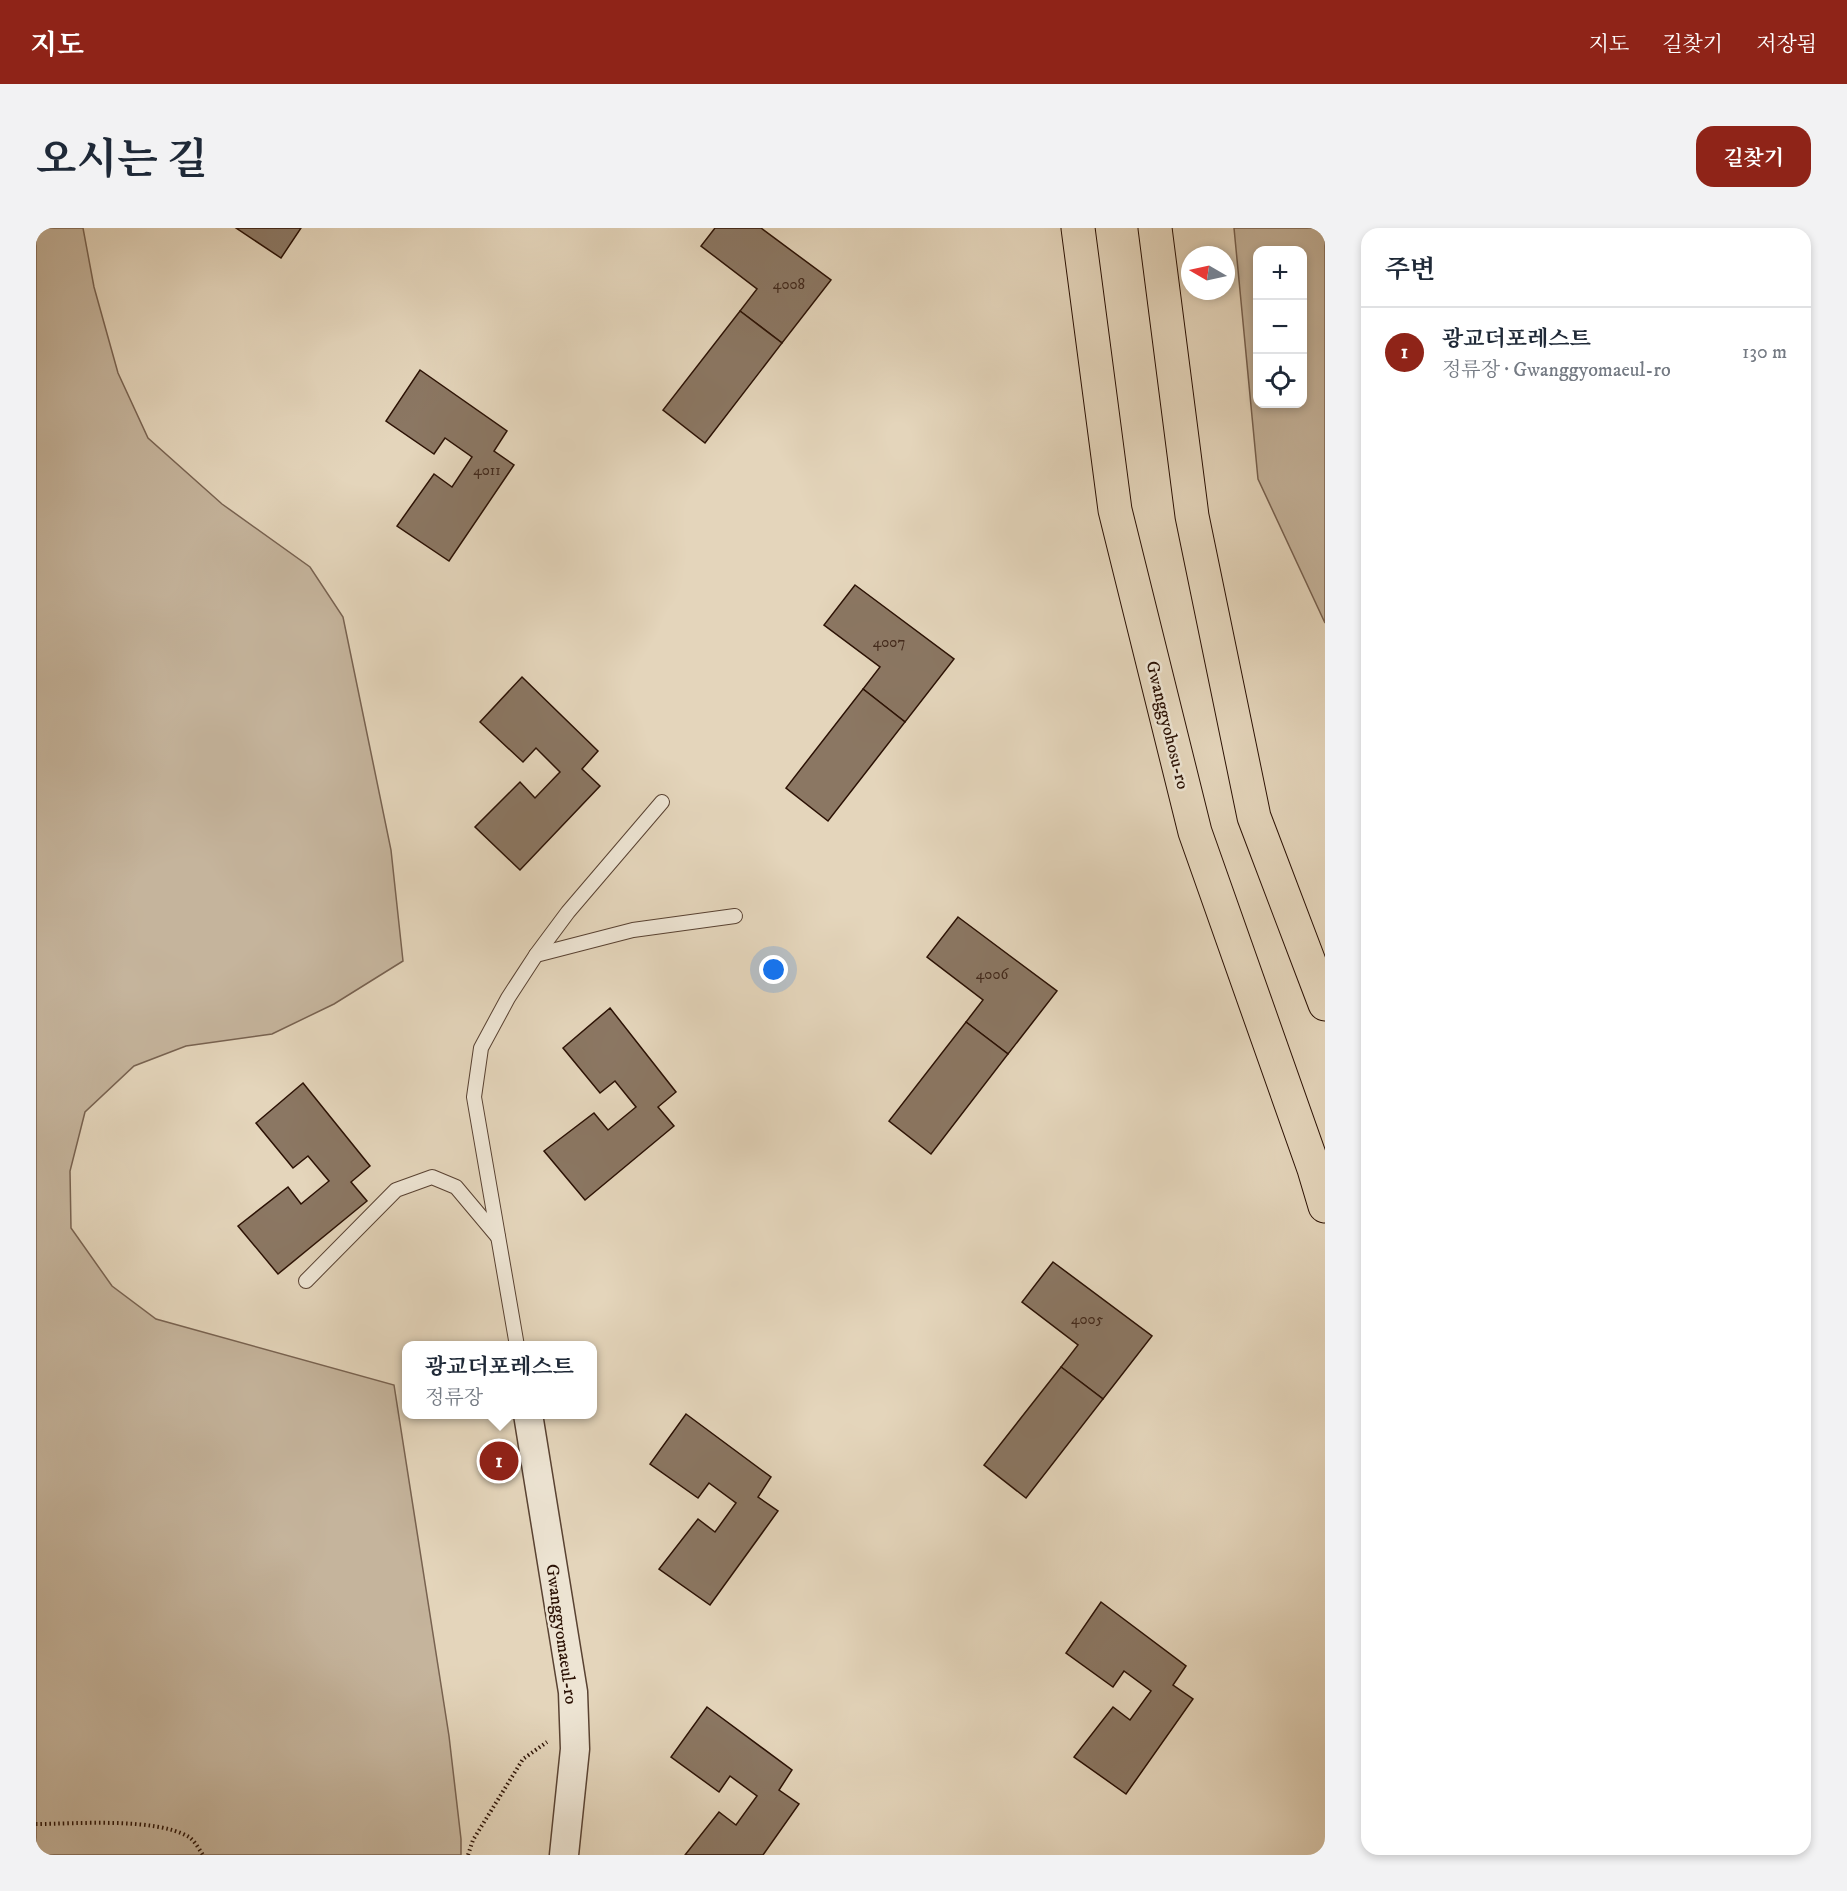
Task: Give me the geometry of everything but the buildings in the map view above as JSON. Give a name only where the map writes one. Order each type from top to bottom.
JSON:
[{"type":"highway","name":"Gwanggyohosu-ro","points":[[1078,228],[1115,510],[1195,832],[1325,1206]]},
{"type":"highway","points":[[1155,228],[1192,516],[1254,817],[1325,1004]]},
{"type":"street","name":"Gwanggyomaeul-ro","points":[[529,1419],[573,1692],[575,1749],[564,1855]]},
{"type":"lane","points":[[516,1341],[474,1097],[481,1048],[508,998],[536,955],[568,912],[662,802]]},
{"type":"lane","points":[[536,955],[633,930],[735,916]]},
{"type":"lane","points":[[306,1281],[396,1190],[432,1177],[456,1187],[500,1239]]},
{"type":"path","points":[[468,1855],[473,1840],[523,1759],[574,1723]]},
{"type":"path","points":[[36,1824],[128,1823],[164,1827],[190,1838],[203,1855]]},
{"type":"shaded area","points":[[36,228],[83,228],[94,287],[118,373],[148,438],[222,504],[310,567],[343,617],[391,850],[403,961],[334,1004],[272,1034],[186,1046],[134,1066],[85,1112],[70,1171],[71,1228],[112,1286],[156,1319],[394,1385],[449,1736],[461,1855],[36,1855]]},
{"type":"shaded area","points":[[1234,228],[1325,228],[1325,623],[1258,479]]},
{"type":"place","name":"광교더포레스트","points":[[499,1461]]}]
